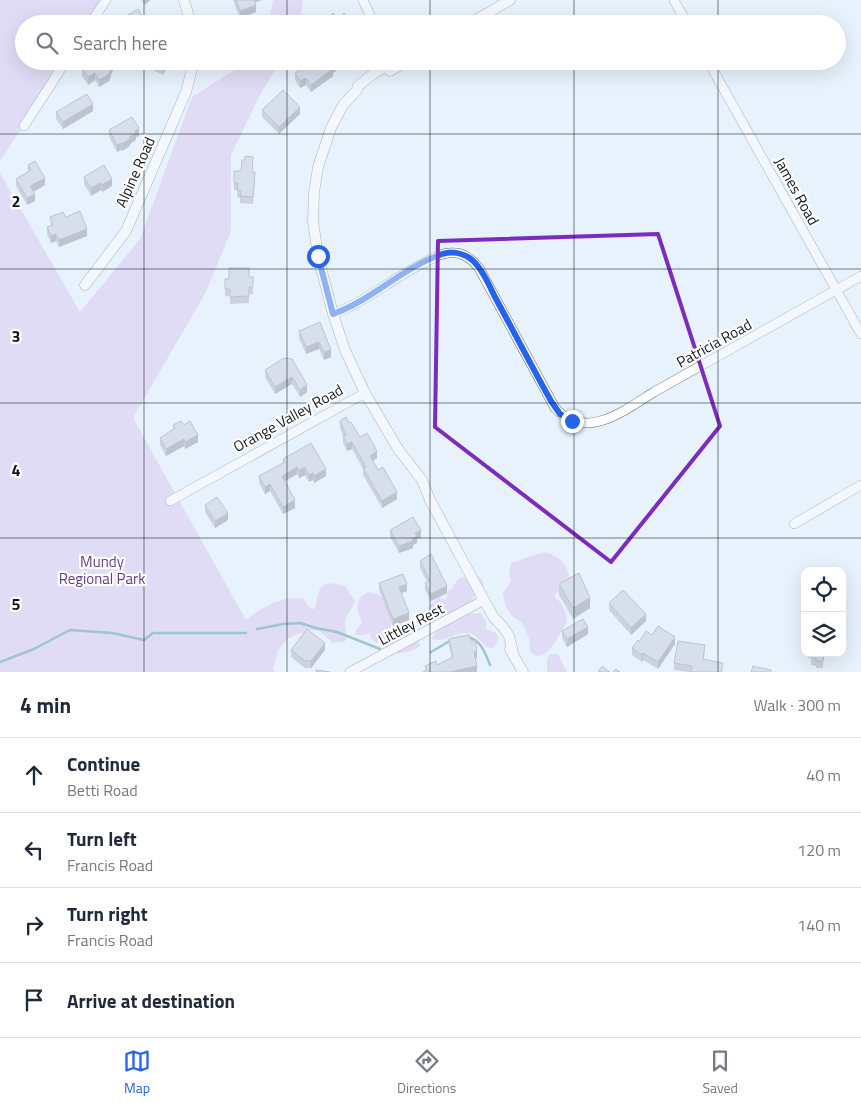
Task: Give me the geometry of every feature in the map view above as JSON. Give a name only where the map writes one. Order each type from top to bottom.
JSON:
[{"type":"street","points":[[96,15],[106,0]]},
{"type":"street","points":[[184,0],[188,15]]},
{"type":"street","points":[[363,0],[370,15]]},
{"type":"street","points":[[484,15],[510,0]]},
{"type":"street","points":[[674,0],[682,15]]},
{"type":"street","points":[[24,126],[60,70]]},
{"type":"street","name":"Alpine Road","points":[[84,285],[126,231],[186,92],[192,70]]},
{"type":"street","points":[[364,393],[345,350],[333,314],[317,248],[313,221],[314,193],[318,167],[331,128],[343,105],[356,90],[386,70]]},
{"type":"street","name":"James Road","points":[[713,70],[861,334]]},
{"type":"street","name":"Patricia Road","points":[[333,314],[350,308],[403,273],[434,258],[448,252],[464,255],[470,258],[479,268],[555,408],[566,417],[578,422],[599,422],[616,415],[861,276]]},
{"type":"street","name":"Orange Valley Road","points":[[170,501],[364,393],[398,449],[403,464],[430,500],[486,604],[493,624],[501,633],[523,672]]},
{"type":"street","points":[[794,524],[861,485]]},
{"type":"street","name":"Littley Rest","points":[[350,672],[486,604]]},
{"type":"highlighted area","points":[[658,234],[720,426],[611,562],[435,427],[438,241]]},
{"type":"green space","points":[[0,0],[106,0],[96,15],[15,15],[15,70],[60,70],[0,161]]},
{"type":"green space","points":[[273,0],[303,0],[301,15],[270,15]]},
{"type":"green space","name":"Mundy Regional Park","points":[[235,70],[275,70],[262,91],[231,155],[231,231],[206,292],[133,418],[246,620],[265,607],[289,598],[304,599],[309,607],[313,609],[322,586],[330,583],[337,584],[345,586],[355,601],[345,621],[347,639],[344,642],[333,643],[319,631],[312,630],[297,634],[287,639],[278,651],[273,668],[275,672],[0,672],[0,173],[80,312],[140,239],[192,97]]},
{"type":"green space","points":[[544,552],[555,556],[563,562],[570,582],[555,594],[555,598],[562,604],[567,621],[550,649],[537,657],[530,651],[529,639],[523,624],[510,614],[505,604],[503,593],[511,581],[509,575],[511,563]]},
{"type":"green space","points":[[474,575],[480,577],[484,584],[482,591],[473,597],[472,602],[428,626],[425,624],[429,606],[438,598],[446,600],[448,590],[452,589],[460,578]]},
{"type":"green space","points":[[369,592],[377,594],[387,605],[392,616],[391,627],[394,635],[397,638],[404,633],[415,635],[420,646],[405,653],[395,653],[388,648],[387,642],[376,643],[372,640],[370,633],[356,635],[355,632],[362,622],[358,613],[359,601]]},
{"type":"green space","points":[[480,613],[486,621],[486,629],[496,633],[498,638],[495,647],[488,648],[475,636],[467,633],[442,640],[432,639],[433,635],[452,620],[467,614]]},
{"type":"green space","points":[[551,654],[558,654],[567,672],[547,672],[547,660]]},
{"type":"building","points":[[236,0],[254,0],[256,5],[240,11]]},
{"type":"building","points":[[138,9],[141,15],[128,15]]},
{"type":"building","points":[[83,70],[111,70],[109,74],[99,80],[95,73],[88,77]]},
{"type":"building","points":[[300,70],[332,70],[311,85],[306,78],[300,81],[295,73]]},
{"type":"building","points":[[283,90],[300,107],[279,127],[262,110]]},
{"type":"building","points":[[87,94],[93,104],[63,122],[56,112]]},
{"type":"building","points":[[132,117],[139,128],[135,131],[136,133],[129,137],[130,139],[117,145],[109,130]]},
{"type":"building","points":[[245,156],[253,157],[252,172],[255,172],[253,197],[240,196],[241,191],[237,190],[238,183],[234,183],[234,171],[241,171],[242,160],[245,160]]},
{"type":"building","points":[[35,161],[45,178],[30,186],[35,194],[27,198],[16,179],[31,170],[28,165]]},
{"type":"building","points":[[104,165],[112,179],[102,185],[101,183],[91,188],[84,177]]},
{"type":"building","points":[[80,211],[87,229],[59,240],[56,234],[51,236],[47,227],[53,225],[50,217],[63,212],[66,217]]},
{"type":"building","points":[[229,268],[249,268],[249,277],[253,277],[253,287],[249,287],[249,296],[230,297],[230,289],[225,289],[225,279],[229,279]]},
{"type":"building","points":[[320,322],[331,350],[324,352],[319,342],[306,347],[299,331]]},
{"type":"building","points":[[284,358],[292,359],[307,385],[300,390],[292,377],[275,387],[265,370]]},
{"type":"building","points":[[346,417],[360,437],[367,433],[377,451],[370,456],[378,470],[383,467],[397,492],[382,501],[363,468],[366,467],[352,442],[347,444],[343,436],[346,435],[340,421]]},
{"type":"building","points":[[181,421],[184,425],[190,421],[198,435],[185,442],[184,439],[166,449],[160,438],[175,428],[173,425]]},
{"type":"building","points":[[311,443],[326,469],[314,476],[313,473],[309,475],[305,467],[299,471],[297,467],[282,476],[295,500],[283,507],[270,484],[265,487],[259,476],[285,462],[283,459]]},
{"type":"building","points":[[217,497],[228,513],[215,521],[205,505]]},
{"type":"building","points":[[413,517],[421,530],[415,533],[417,536],[412,539],[413,541],[399,546],[390,530]]},
{"type":"building","points":[[431,554],[447,586],[431,594],[425,583],[430,581],[420,561]]},
{"type":"building","points":[[579,573],[590,598],[573,608],[559,584]]},
{"type":"building","points":[[403,574],[407,584],[399,587],[409,613],[393,619],[379,583]]},
{"type":"building","points":[[623,590],[646,614],[631,628],[609,603]]},
{"type":"building","points":[[583,619],[588,627],[567,639],[562,631]]},
{"type":"building","points":[[658,626],[675,637],[658,662],[632,648],[638,640],[639,642],[646,631],[652,635]]},
{"type":"building","points":[[307,629],[325,643],[311,661],[305,661],[291,650]]},
{"type":"building","points":[[469,635],[471,642],[475,640],[477,651],[474,652],[477,666],[450,672],[423,672],[427,670],[425,666],[436,661],[437,665],[453,657],[449,639]]},
{"type":"building","points":[[678,641],[705,645],[703,659],[723,663],[721,672],[691,672],[692,666],[674,663]]},
{"type":"building","points":[[824,657],[823,661],[816,661],[816,658],[811,658]]},
{"type":"building","points":[[602,666],[610,672],[598,672]]},
{"type":"building","points":[[753,666],[771,670],[771,672],[751,672]]},
{"type":"waterway","points":[[257,629],[300,623],[337,632],[380,649]]},
{"type":"waterway","points":[[0,662],[34,649],[70,630],[112,633],[144,640],[153,633],[246,633]]},
{"type":"waterway","points":[[431,652],[453,639],[462,637]]},
{"type":"waterway","points":[[468,637],[480,644],[490,665]]},
{"type":"route","points":[[318,256],[333,314],[350,308],[403,273],[441,254],[448,252],[470,258],[479,268],[555,408],[560,414],[572,421]]}]
